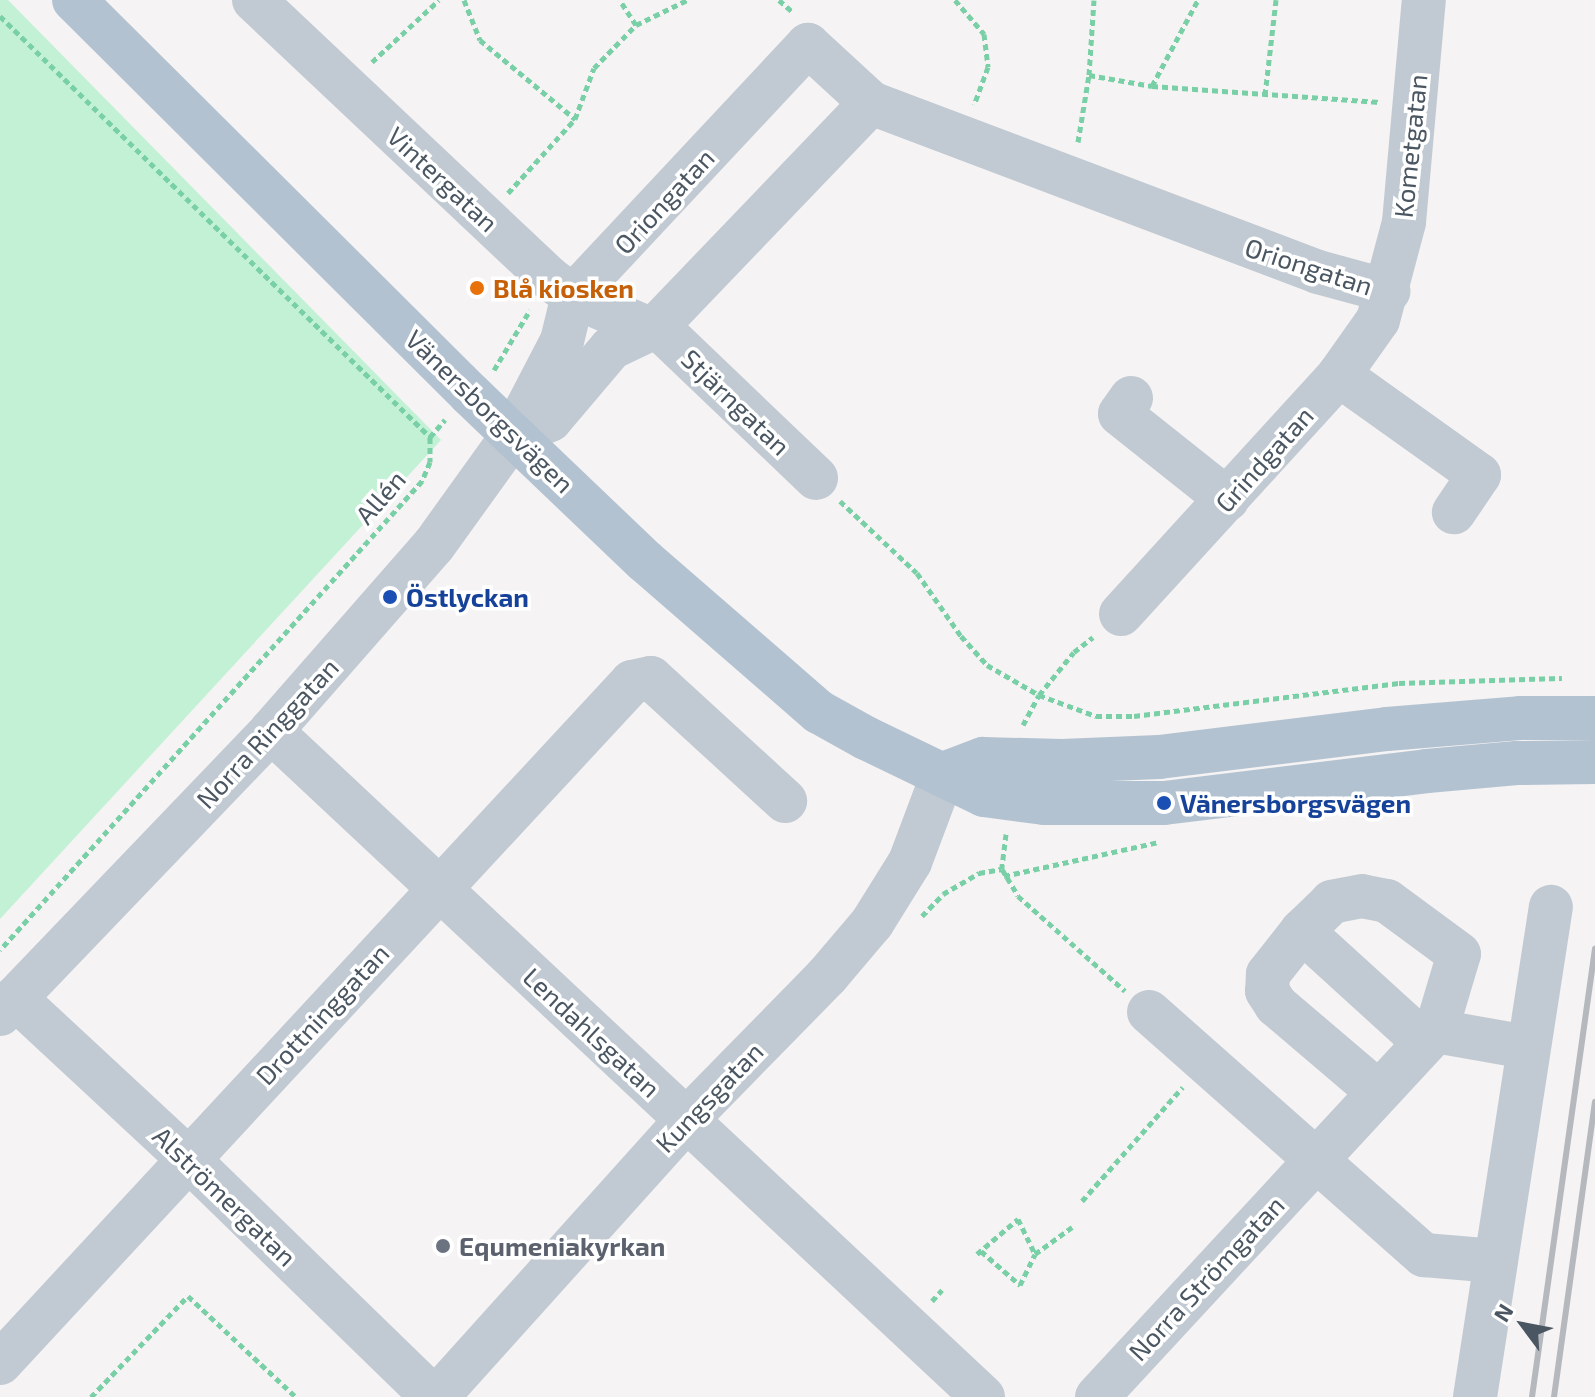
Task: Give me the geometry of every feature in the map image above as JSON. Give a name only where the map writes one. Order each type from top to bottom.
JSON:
[{"type":"main road","name":"Vänersborgsvägen","points":[[74,0],[513,435],[645,561],[819,712],[984,795],[1013,779],[1159,757],[1387,729],[1520,718],[1595,718]]},
{"type":"main road","name":"Vänersborgsvägen","points":[[1013,779],[1044,803],[1164,803],[1427,771],[1517,763],[1595,762]]},
{"type":"street","name":"Vintergatan","points":[[254,0],[549,278],[573,296],[654,328]]},
{"type":"street","name":"Kometgatan","points":[[1388,291],[1404,222],[1424,0]]},
{"type":"street","name":"Oriongatan","points":[[513,435],[562,341],[573,296],[808,45],[871,103],[1303,267],[1388,291]]},
{"type":"street","points":[[513,435],[550,420],[611,348],[654,328],[871,103]]},
{"type":"street","name":"Grindgatan","points":[[1121,614],[1339,375],[1365,342],[1388,291]]},
{"type":"street","name":"Stjärngatan","points":[[654,328],[816,478]]},
{"type":"street","points":[[1339,375],[1479,475],[1454,512]]},
{"type":"street","points":[[1131,398],[1120,414],[1227,499]]},
{"type":"street","name":"Norra Ringgatan","points":[[7,1006],[350,645],[434,545],[513,435]]},
{"type":"street","name":"Drottninggatan","points":[[0,1363],[632,682],[651,678],[785,801]]},
{"type":"street","name":"Lendahlsgatan","points":[[271,731],[983,1397]]},
{"type":"street","name":"Kungsgatan","points":[[435,1397],[686,1120],[827,976],[872,923],[910,862],[943,774]]},
{"type":"street","points":[[1377,1091],[1276,1005],[1267,991],[1268,974],[1302,931],[1332,902],[1362,896],[1387,901],[1459,954],[1430,1037]]},
{"type":"street","points":[[1475,1397],[1551,907]]},
{"type":"street","points":[[1302,931],[1430,1037],[1527,1047]]},
{"type":"street","name":"Alströmergatan","points":[[7,1006],[187,1158],[435,1397]]},
{"type":"street","points":[[1149,1012],[1424,1255],[1496,1261]]},
{"type":"street","name":"Norra Strömgatan","points":[[1097,1397],[1430,1037]]},
{"type":"path","points":[[366,68],[439,0]]},
{"type":"path","points":[[464,0],[480,40],[575,119]]},
{"type":"path","points":[[620,0],[636,25]]},
{"type":"path","points":[[500,202],[575,119],[594,68],[636,25],[687,0]]},
{"type":"path","points":[[955,0],[984,34],[988,67],[974,106],[988,113]]},
{"type":"path","points":[[1077,150],[1089,75],[1094,0]]},
{"type":"path","points":[[1152,86],[1198,0]]},
{"type":"path","points":[[1265,95],[1276,0]]},
{"type":"path","name":"Allén","points":[[0,16],[430,437],[430,462],[422,481],[0,950]]},
{"type":"path","points":[[1089,75],[1152,86],[1394,103]]},
{"type":"path","points":[[816,478],[917,573],[961,636],[987,665],[1039,695],[1096,716],[1134,716],[1399,683],[1567,678]]},
{"type":"path","points":[[1121,614],[1074,652],[1039,695],[1019,734],[1002,869],[1018,896],[1149,1012]]},
{"type":"path","points":[[1082,1201],[1205,1062]]},
{"type":"path","points":[[1035,1254],[1018,1219],[979,1252],[1020,1285],[1035,1254],[1072,1227]]},
{"type":"path","points":[[91,1397],[188,1296],[296,1397]]},
{"type":"green space","points":[[0,0],[8,0],[441,440],[0,919]]},
{"type":"railway","points":[[1532,1397],[1595,948]]},
{"type":"railway","points":[[1554,1397],[1595,1102]]},
{"type":"place","name":"Blå kiosken","points":[[477,288]]},
{"type":"place","name":"Östlyckan","points":[[390,597]]},
{"type":"place","name":"Vänersborgsvägen","points":[[1164,803]]},
{"type":"place","name":"Equmeniakyrkan","points":[[443,1246]]}]
